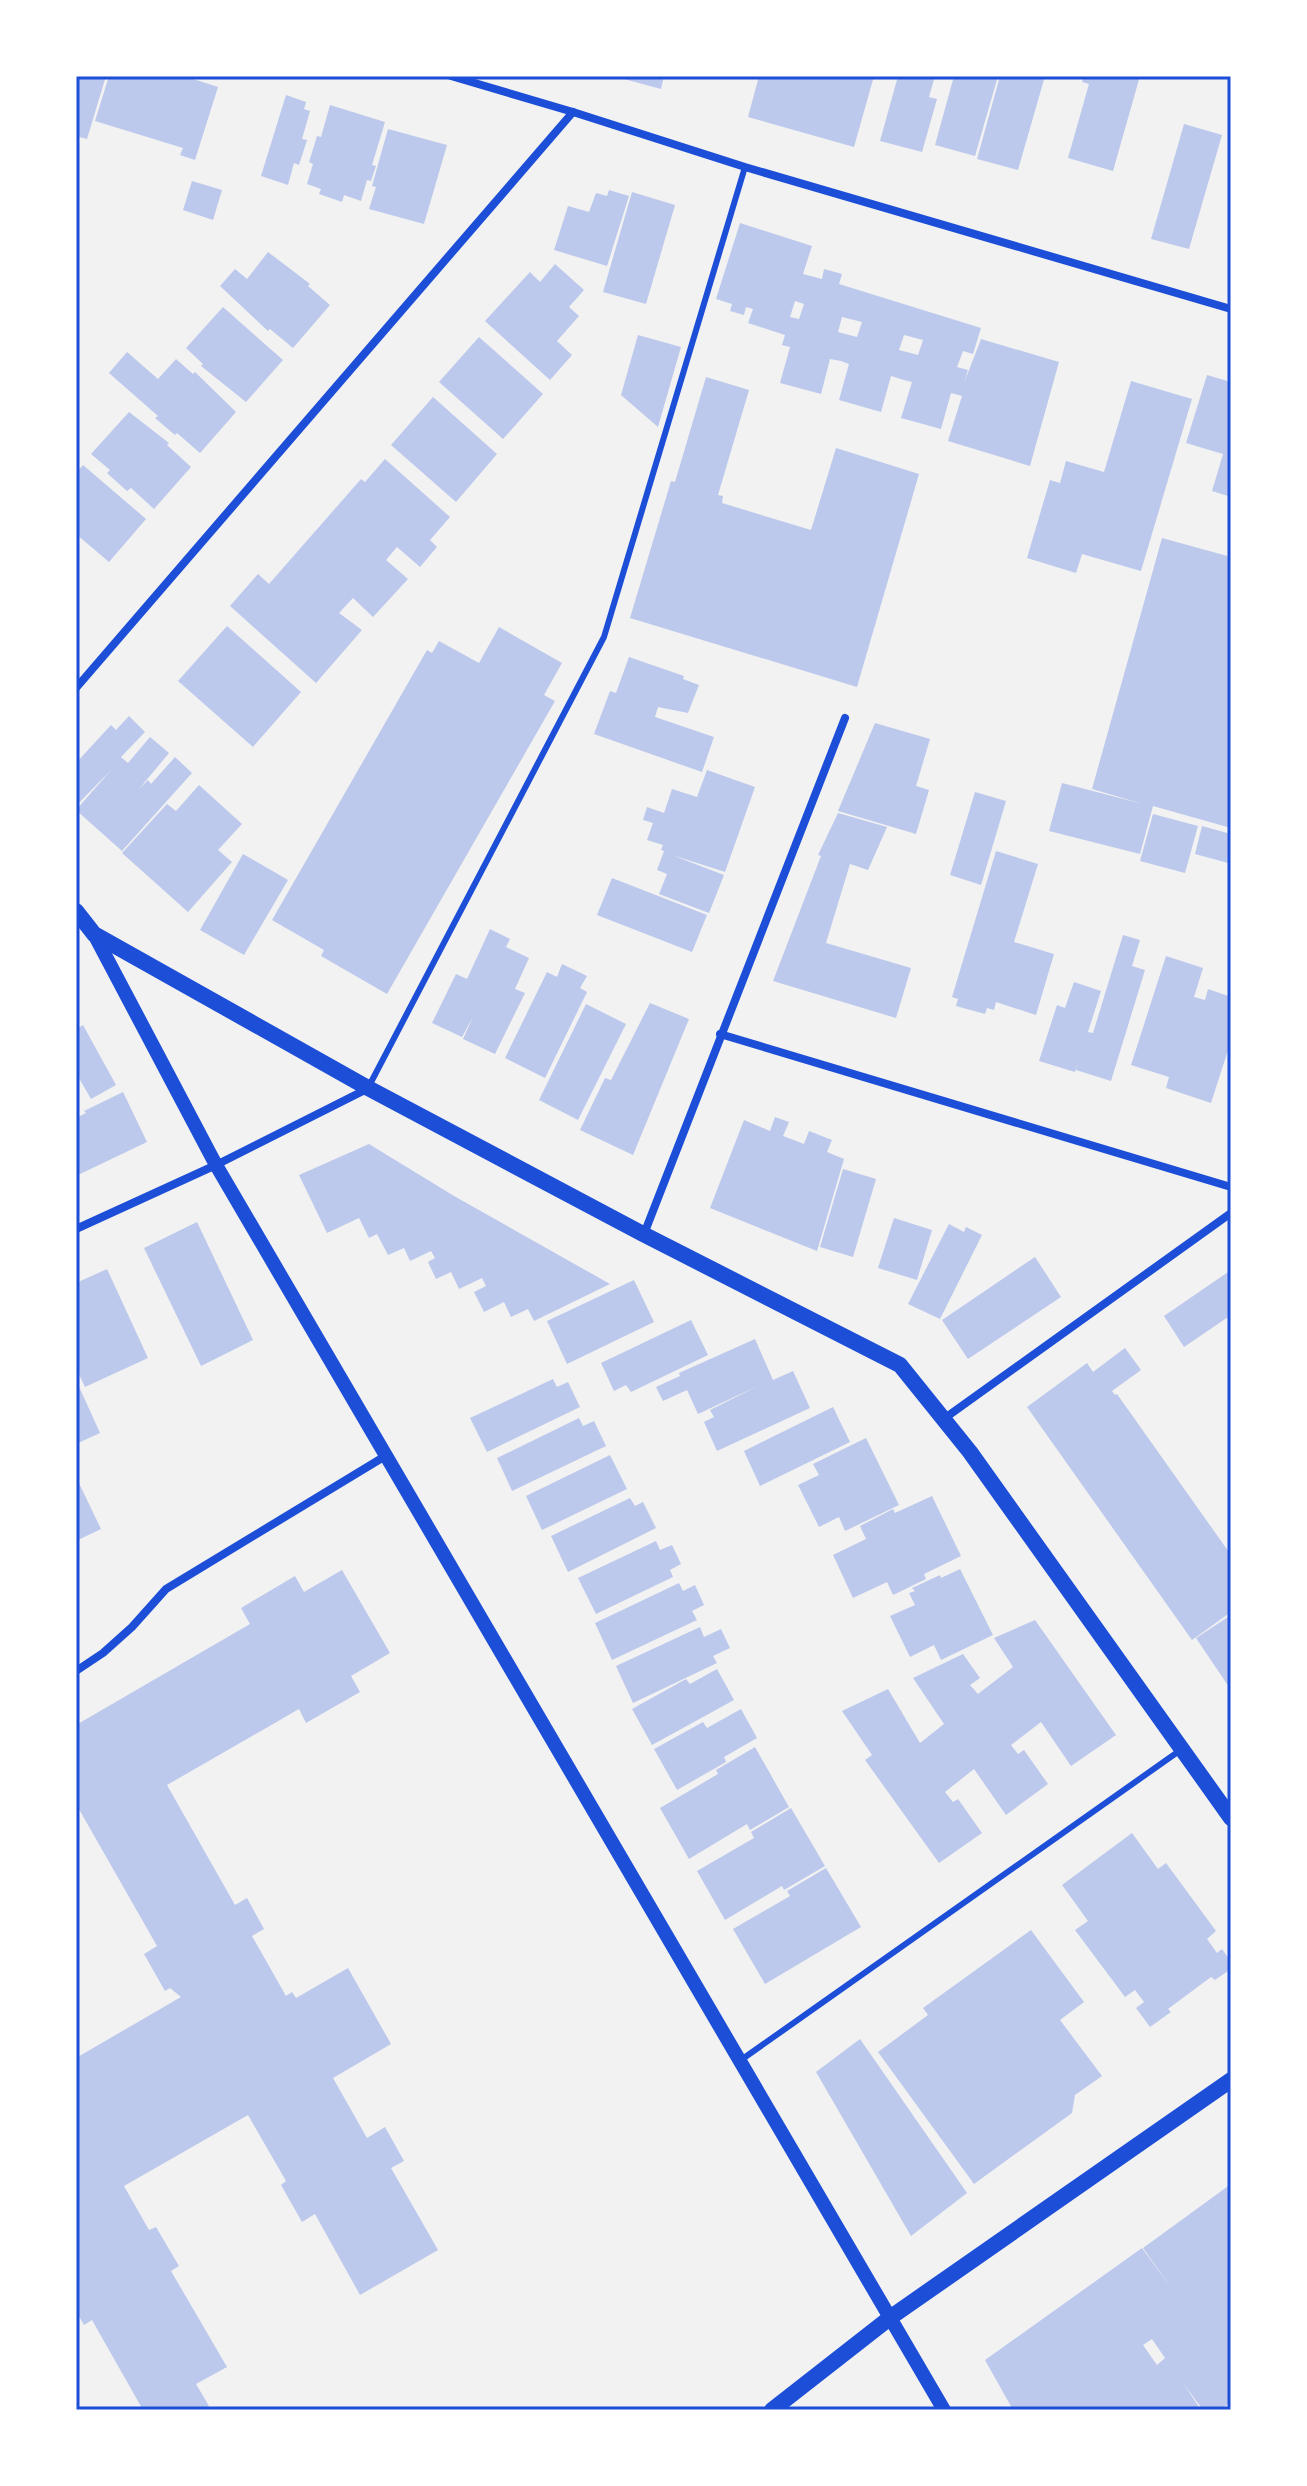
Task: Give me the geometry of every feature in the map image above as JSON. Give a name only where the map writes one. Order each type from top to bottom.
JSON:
[{"type":"main road","points":[[76,911],[94,934],[368,1088],[643,1234],[900,1365],[945,1418],[1231,1818]]},
{"type":"main road","points":[[772,2410],[891,2317],[1231,2080]]},
{"type":"street","points":[[451,76],[745,167],[1231,309]]},
{"type":"street","points":[[76,688],[573,112]]},
{"type":"street","points":[[643,1234],[845,718]]},
{"type":"street","points":[[94,934],[216,1165],[944,2410]]},
{"type":"street","points":[[720,1034],[1231,1187]]},
{"type":"street","points":[[76,1229],[216,1165],[368,1088]]},
{"type":"street","points":[[945,1418],[1231,1213]]},
{"type":"street","points":[[76,1671],[103,1653],[132,1627],[166,1589],[387,1455]]},
{"type":"lane","points":[[368,1088],[604,637],[745,167]]},
{"type":"lane","points":[[741,2060],[1182,1749]]},
{"type":"building","points":[[76,76],[106,76],[87,139],[76,136]]},
{"type":"building","points":[[109,76],[184,76],[218,87],[195,160],[180,155],[183,148],[95,121]]},
{"type":"building","points":[[624,76],[664,76],[661,89],[624,79]]},
{"type":"building","points":[[759,76],[874,76],[854,147],[748,117]]},
{"type":"building","points":[[898,76],[935,76],[929,97],[937,99],[922,152],[880,141]]},
{"type":"building","points":[[954,76],[998,76],[975,156],[935,145]]},
{"type":"building","points":[[1000,76],[1045,76],[1018,170],[977,159]]},
{"type":"building","points":[[1084,76],[1140,76],[1113,171],[1068,158],[1089,84],[1082,82]]},
{"type":"building","points":[[286,95],[306,102],[304,109],[310,111],[302,139],[307,140],[299,165],[294,163],[288,185],[261,176]]},
{"type":"building","points":[[330,105],[385,122],[372,165],[376,166],[371,181],[367,180],[361,201],[344,195],[342,202],[319,194],[321,189],[307,184],[313,164],[309,162],[317,136],[321,137]]},
{"type":"building","points":[[1184,124],[1222,135],[1189,249],[1151,239]]},
{"type":"building","points":[[388,129],[447,145],[424,224],[369,209]]},
{"type":"building","points":[[192,181],[222,190],[213,220],[183,210]]},
{"type":"building","points":[[609,190],[629,196],[607,266],[554,250],[568,206],[589,212],[596,193],[607,196]]},
{"type":"building","points":[[632,192],[675,205],[646,304],[603,292]]},
{"type":"building","points":[[740,223],[812,246],[803,274],[822,279],[824,269],[842,274],[839,284],[981,328],[973,354],[963,351],[957,367],[968,370],[964,383],[981,339],[1059,362],[1030,466],[948,441],[962,396],[951,393],[941,429],[901,418],[912,382],[891,376],[881,412],[839,400],[849,364],[841,361],[830,359],[821,394],[780,383],[790,347],[782,345],[785,335],[748,323],[753,309],[746,307],[744,315],[730,311],[732,304],[716,299]],"holes":[[[795,301],[804,304],[799,319],[790,317]],[[842,317],[862,322],[857,337],[838,332]],[[904,335],[923,340],[918,355],[899,350]]]},
{"type":"building","points":[[268,252],[310,284],[308,286],[330,305],[293,348],[270,329],[268,331],[220,286],[235,269],[247,279]]},
{"type":"building","points":[[555,264],[584,290],[569,307],[579,316],[557,341],[572,355],[550,380],[485,321],[530,272],[540,282]]},
{"type":"building","points":[[223,307],[283,360],[246,402],[201,366],[203,364],[186,348]]},
{"type":"building","points":[[638,335],[681,347],[658,427],[621,395]]},
{"type":"building","points":[[479,337],[543,394],[503,439],[439,382]]},
{"type":"building","points":[[127,352],[158,379],[176,359],[193,374],[195,372],[236,412],[200,453],[155,418],[158,416],[109,373]]},
{"type":"building","points":[[1207,375],[1231,382],[1231,497],[1212,491],[1223,454],[1186,443]]},
{"type":"building","points":[[706,377],[749,390],[718,495],[723,496],[722,503],[811,530],[836,448],[919,474],[857,687],[630,618]]},
{"type":"building","points":[[1131,381],[1192,399],[1141,571],[1082,554],[1076,573],[1027,558],[1050,480],[1060,483],[1066,461],[1104,472]]},
{"type":"building","points":[[433,397],[497,454],[456,502],[391,445]]},
{"type":"building","points":[[129,412],[169,443],[167,445],[191,467],[154,509],[131,488],[127,491],[107,473],[110,470],[91,454]]},
{"type":"building","points":[[385,459],[450,517],[430,540],[437,547],[420,567],[397,547],[386,560],[408,579],[373,617],[353,598],[339,613],[362,630],[316,683],[230,606],[258,574],[269,584],[361,479],[365,482]]},
{"type":"building","points":[[83,465],[146,519],[109,562],[76,534],[76,473]]},
{"type":"building","points":[[1162,538],[1231,557],[1231,828],[1153,806],[1140,854],[1049,831],[1062,783],[1143,804],[1092,789]]},
{"type":"building","points":[[227,626],[301,692],[253,747],[178,681]]},
{"type":"building","points":[[499,627],[562,663],[544,695],[555,701],[387,994],[321,956],[324,950],[272,920],[427,650],[432,653],[439,641],[479,663]]},
{"type":"building","points":[[629,657],[684,676],[683,679],[699,685],[688,713],[658,707],[655,717],[714,737],[702,772],[594,734],[610,691],[616,693]]},
{"type":"building","points":[[129,716],[145,732],[121,757],[128,763],[150,737],[169,753],[139,789],[148,780],[151,784],[175,757],[192,773],[122,851],[76,810],[112,769],[76,806],[76,763],[111,725],[116,730]]},
{"type":"building","points":[[875,723],[930,739],[916,786],[929,790],[916,834],[838,811]]},
{"type":"building","points":[[707,770],[755,787],[725,872],[672,855],[724,875],[709,913],[659,894],[667,874],[657,870],[663,845],[647,840],[653,823],[643,820],[647,807],[664,813],[672,789],[697,797]]},
{"type":"building","points":[[199,785],[242,824],[218,850],[232,862],[188,912],[122,853],[167,804],[176,811]]},
{"type":"building","points":[[975,792],[1006,801],[981,885],[950,875]]},
{"type":"building","points":[[838,813],[887,827],[868,870],[850,864],[826,943],[911,968],[896,1018],[773,981],[821,856],[818,855]]},
{"type":"building","points":[[1153,814],[1198,826],[1185,873],[1140,861]]},
{"type":"building","points":[[1202,826],[1231,834],[1228,863],[1195,854]]},
{"type":"building","points":[[996,851],[1038,864],[1014,942],[1054,954],[1036,1015],[996,1002],[994,1010],[987,1008],[985,1014],[956,1006],[958,999],[952,997]]},
{"type":"building","points":[[243,854],[288,880],[244,955],[200,930]]},
{"type":"building","points":[[612,878],[707,915],[692,952],[597,915]]},
{"type":"building","points":[[490,929],[510,939],[506,947],[529,958],[515,989],[525,993],[495,1054],[463,1039],[473,1017],[462,1037],[432,1023],[456,974],[467,979]]},
{"type":"building","points":[[1123,935],[1140,940],[1132,966],[1145,970],[1111,1081],[1076,1070],[1078,1062],[1075,1072],[1039,1061],[1057,1005],[1065,1008],[1074,982],[1101,991],[1088,1032],[1093,1033]]},
{"type":"building","points":[[1166,956],[1203,968],[1194,997],[1205,1000],[1208,989],[1231,997],[1231,1041],[1211,1103],[1166,1088],[1169,1077],[1131,1065]]},
{"type":"building","points":[[562,964],[587,976],[580,988],[587,992],[545,1078],[505,1058],[547,972],[557,977]]},
{"type":"building","points":[[650,1003],[689,1019],[633,1155],[580,1130],[605,1078],[611,1080]]},
{"type":"building","points":[[586,1004],[626,1024],[578,1120],[539,1100]]},
{"type":"building","points":[[83,1025],[116,1085],[91,1099],[76,1073],[76,1029]]},
{"type":"building","points":[[123,1092],[147,1142],[78,1175],[76,1118]]},
{"type":"building","points":[[775,1117],[789,1122],[783,1136],[804,1144],[809,1131],[832,1140],[827,1152],[844,1159],[817,1251],[710,1208],[744,1120],[770,1131]]},
{"type":"building","points":[[369,1144],[610,1284],[534,1321],[528,1309],[511,1317],[504,1302],[484,1312],[474,1292],[486,1286],[482,1278],[459,1289],[451,1272],[436,1279],[428,1262],[435,1258],[431,1251],[410,1261],[404,1248],[388,1255],[377,1234],[369,1238],[359,1218],[327,1233],[299,1175]]},
{"type":"building","points":[[843,1169],[876,1179],[853,1257],[820,1247]]},
{"type":"building","points":[[894,1218],[932,1230],[917,1280],[878,1268]]},
{"type":"building","points":[[197,1222],[253,1340],[201,1366],[144,1248]]},
{"type":"building","points":[[949,1224],[964,1232],[966,1227],[982,1235],[940,1319],[908,1304]]},
{"type":"building","points":[[1035,1257],[1061,1297],[968,1359],[942,1320]]},
{"type":"building","points":[[107,1269],[148,1358],[85,1387],[76,1368],[76,1283]]},
{"type":"building","points":[[1231,1270],[1231,1315],[1184,1347],[1164,1316]]},
{"type":"building","points":[[634,1280],[654,1322],[567,1364],[547,1321]]},
{"type":"building","points":[[691,1320],[708,1355],[631,1392],[626,1385],[614,1391],[601,1363]]},
{"type":"building","points":[[755,1339],[773,1380],[793,1371],[810,1408],[717,1451],[704,1422],[714,1417],[710,1410],[758,1386],[698,1414],[687,1390],[663,1401],[656,1387],[680,1376],[679,1373]]},
{"type":"building","points":[[1125,1348],[1141,1370],[1112,1391],[1231,1555],[1231,1612],[1192,1640],[1027,1407],[1087,1363],[1093,1372]]},
{"type":"building","points":[[553,1379],[557,1387],[568,1382],[580,1407],[487,1452],[470,1418]]},
{"type":"building","points":[[76,1380],[100,1433],[76,1444]]},
{"type":"building","points":[[833,1407],[850,1442],[760,1486],[744,1451]]},
{"type":"building","points":[[579,1418],[583,1426],[594,1421],[606,1446],[512,1491],[497,1458]]},
{"type":"building","points":[[866,1438],[899,1505],[845,1531],[839,1517],[819,1527],[798,1485],[819,1475],[813,1464]]},
{"type":"building","points":[[610,1455],[627,1489],[542,1530],[526,1496]]},
{"type":"building","points":[[76,1477],[101,1529],[76,1541]]},
{"type":"building","points":[[932,1496],[961,1556],[924,1574],[926,1579],[893,1595],[887,1582],[853,1598],[833,1555],[866,1539],[860,1526],[893,1509],[895,1513]]},
{"type":"building","points":[[630,1498],[635,1506],[643,1502],[656,1528],[568,1572],[551,1536]]},
{"type":"building","points":[[656,1541],[660,1550],[672,1545],[681,1564],[670,1570],[673,1577],[596,1614],[578,1578]]},
{"type":"building","points":[[960,1569],[993,1635],[941,1660],[934,1645],[910,1657],[890,1616],[915,1605],[909,1593],[915,1591],[912,1588]]},
{"type":"building","points":[[342,1570],[390,1653],[351,1676],[360,1692],[306,1723],[299,1709],[167,1785],[235,1905],[247,1898],[264,1929],[252,1936],[286,1996],[292,1992],[296,1998],[348,1968],[391,2044],[333,2078],[367,2138],[385,2127],[404,2161],[391,2168],[438,2250],[360,2295],[315,2214],[302,2222],[281,2185],[286,2181],[248,2115],[124,2186],[149,2230],[156,2227],[179,2266],[171,2271],[227,2367],[196,2384],[209,2406],[203,2410],[143,2410],[92,2320],[84,2325],[76,2311],[76,2058],[181,1997],[170,1988],[165,1991],[144,1954],[157,1946],[76,1804],[76,1725],[250,1624],[241,1608],[295,1576],[304,1592]]},
{"type":"building","points":[[679,1583],[683,1591],[695,1585],[704,1605],[692,1611],[697,1620],[612,1660],[595,1623]]},
{"type":"building","points":[[1231,1615],[1231,1690],[1196,1638]]},
{"type":"building","points":[[1035,1620],[1116,1735],[1071,1766],[1041,1722],[1011,1745],[1018,1754],[1024,1750],[1048,1784],[1006,1815],[974,1769],[945,1792],[953,1802],[958,1799],[982,1833],[939,1863],[865,1760],[872,1755],[842,1711],[888,1689],[920,1743],[944,1724],[913,1678],[963,1654],[980,1678],[970,1685],[978,1694],[1013,1667],[994,1638]]},
{"type":"building","points":[[700,1627],[704,1637],[721,1629],[730,1648],[713,1656],[717,1663],[633,1703],[616,1666]]},
{"type":"building","points":[[717,1669],[734,1700],[652,1745],[632,1709],[686,1679],[690,1684]]},
{"type":"building","points":[[741,1709],[757,1738],[724,1757],[726,1762],[677,1790],[654,1749],[703,1722],[707,1728]]},
{"type":"building","points":[[755,1747],[789,1807],[750,1830],[747,1824],[689,1859],[660,1808],[718,1774],[716,1770]]},
{"type":"building","points":[[791,1808],[825,1866],[784,1890],[782,1886],[725,1920],[697,1871],[754,1838],[751,1832]]},
{"type":"building","points":[[1132,1833],[1158,1869],[1166,1863],[1216,1931],[1207,1939],[1217,1953],[1222,1949],[1231,1962],[1231,1969],[1215,1980],[1211,1977],[1168,2009],[1171,2012],[1150,2027],[1136,2008],[1144,2002],[1135,1990],[1125,1997],[1075,1930],[1088,1921],[1062,1885]]},
{"type":"building","points":[[826,1868],[861,1927],[765,1984],[733,1929],[790,1896],[787,1891]]},
{"type":"building","points":[[1031,1930],[1084,2002],[1060,2020],[1102,2076],[1075,2095],[1072,2113],[974,2184],[878,2052],[928,2015],[923,2008]]},
{"type":"building","points":[[860,2039],[967,2193],[911,2236],[816,2072]]},
{"type":"building","points":[[1231,2184],[1231,2402],[1220,2410],[1203,2410],[1183,2383],[1201,2410],[1013,2410],[985,2360],[1142,2248],[1173,2290],[1143,2248]],"holes":[[[1152,2339],[1165,2358],[1157,2365],[1143,2345]]]}]
